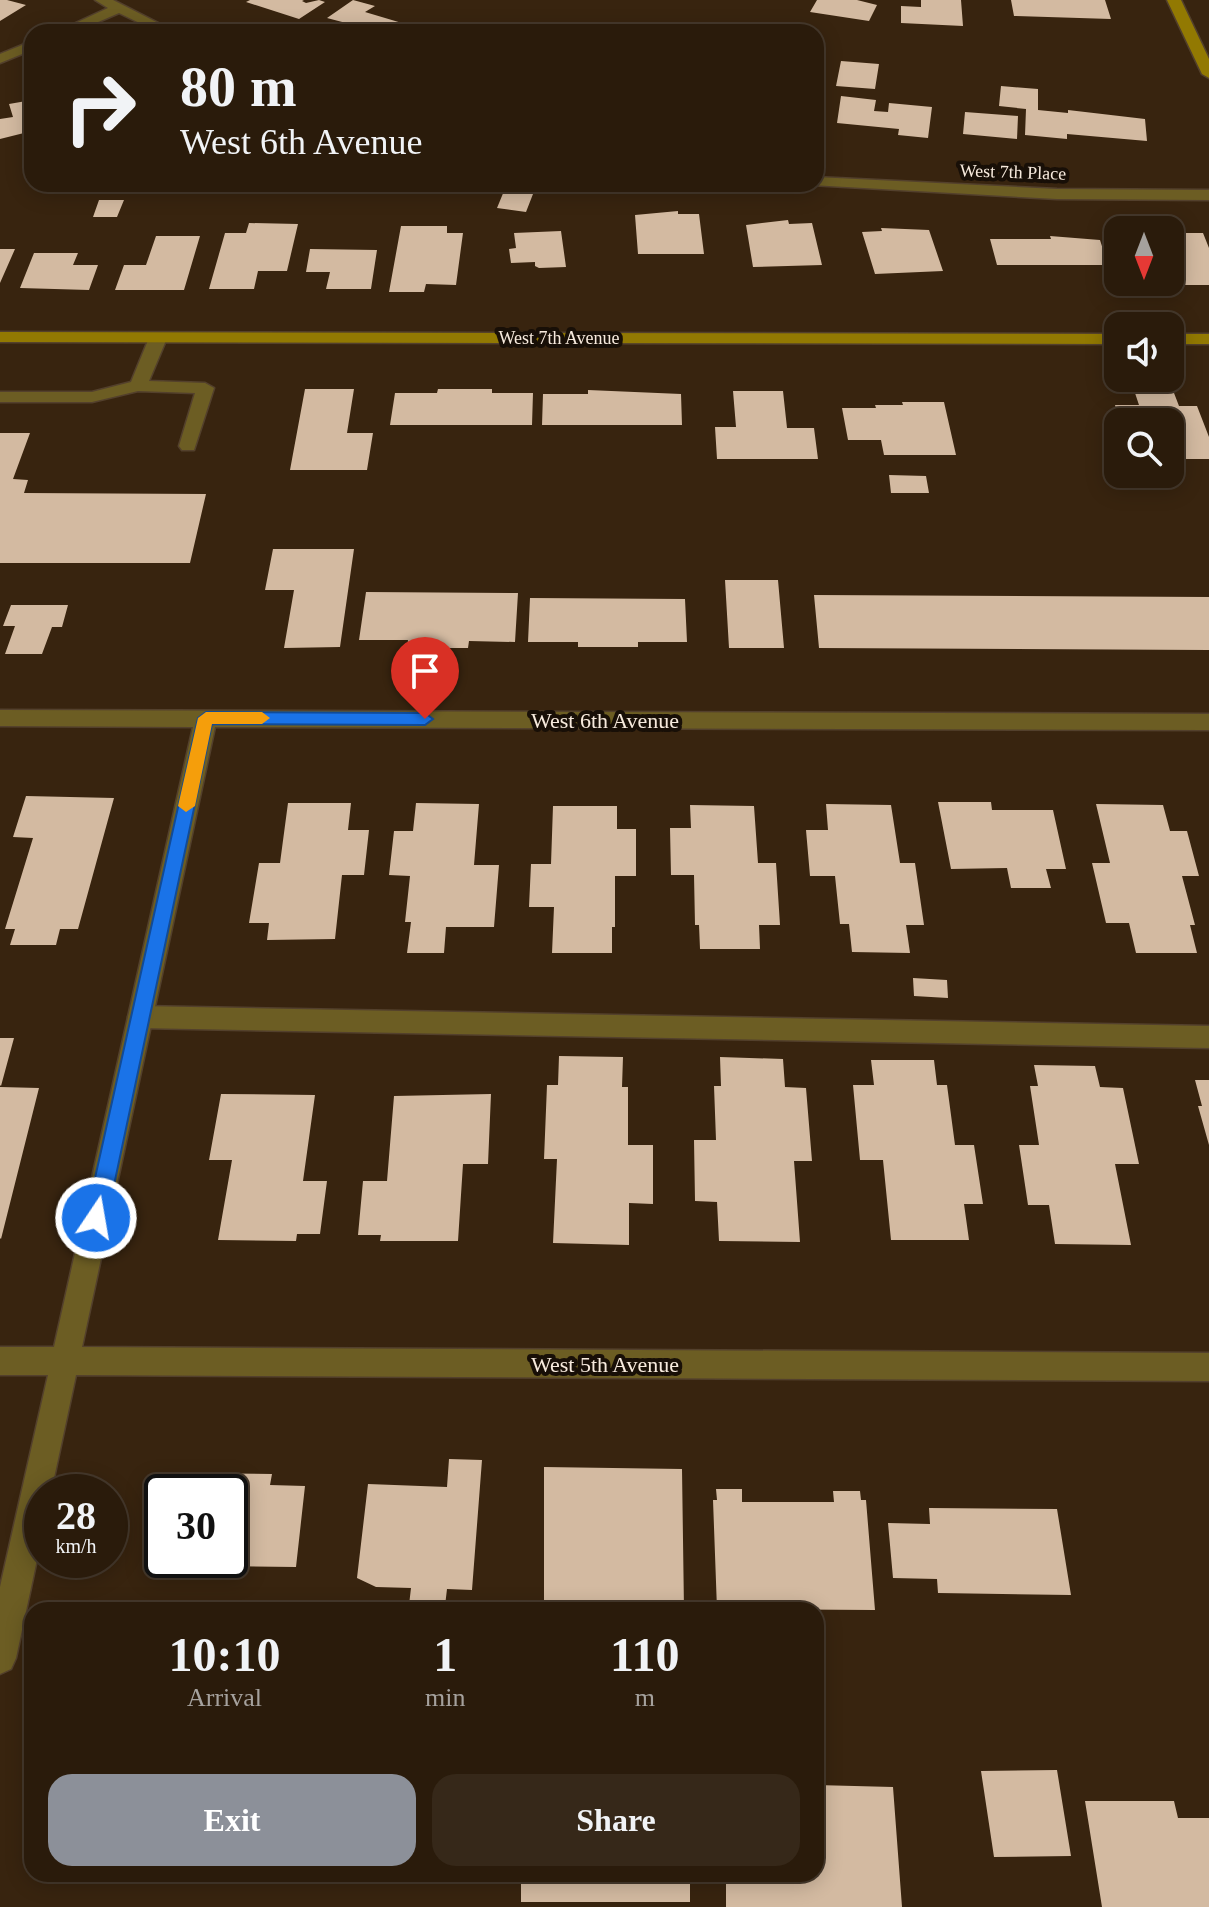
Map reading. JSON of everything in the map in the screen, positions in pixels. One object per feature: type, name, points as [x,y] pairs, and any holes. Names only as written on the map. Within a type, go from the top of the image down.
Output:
[{"type":"street","points":[[102,0],[151,24]]},
{"type":"street","points":[[1174,0],[1209,74]]},
{"type":"street","points":[[82,24],[117,9]]},
{"type":"street","points":[[0,59],[24,48]]},
{"type":"street","name":"West 7th Place","points":[[824,182],[1057,194],[1209,195]]},
{"type":"street","name":"West 7th Avenue","points":[[0,337],[1104,339]]},
{"type":"street","points":[[138,386],[158,338]]},
{"type":"street","points":[[1184,339],[1209,339]]},
{"type":"street","points":[[0,397],[92,397],[138,386],[205,388],[188,446]]},
{"type":"street","name":"West 6th Avenue","points":[[0,718],[1209,722]]},
{"type":"street","points":[[0,1658],[206,718]]},
{"type":"street","points":[[140,1017],[1209,1037]]},
{"type":"street","name":"West 5th Avenue","points":[[0,1361],[1209,1367]]},
{"type":"building","points":[[0,0],[7,0],[26,5],[0,21]]},
{"type":"building","points":[[353,0],[375,6],[365,12],[405,24],[344,24],[327,18]]},
{"type":"building","points":[[817,0],[857,0],[877,5],[869,21],[810,12]]},
{"type":"building","points":[[921,0],[961,0],[963,26],[901,23],[901,6],[921,7]]},
{"type":"building","points":[[1011,0],[1105,0],[1111,19],[1014,16]]},
{"type":"building","points":[[246,2],[325,2],[299,19]]},
{"type":"building","points":[[841,61],[879,64],[875,89],[836,86]]},
{"type":"building","points":[[1001,86],[1038,89],[1038,110],[1068,113],[1068,110],[1145,119],[1147,141],[1067,134],[1067,139],[1025,135],[1026,109],[999,106]]},
{"type":"building","points":[[841,96],[876,100],[874,111],[888,112],[889,103],[932,107],[928,138],[898,135],[899,129],[837,123]]},
{"type":"building","points":[[24,101],[24,133],[0,139],[0,119],[13,117],[9,104]]},
{"type":"building","points":[[965,112],[1018,116],[1017,139],[963,134]]},
{"type":"building","points":[[504,192],[533,194],[526,212],[497,208]]},
{"type":"building","points":[[99,200],[124,200],[117,217],[93,217]]},
{"type":"building","points":[[678,211],[678,214],[699,214],[704,254],[638,254],[635,215]]},
{"type":"building","points":[[788,220],[789,224],[812,223],[822,265],[753,267],[746,225]]},
{"type":"building","points":[[249,223],[298,224],[287,271],[258,271],[254,289],[209,289],[225,233],[246,233]]},
{"type":"building","points":[[401,226],[447,226],[447,233],[463,233],[456,285],[426,284],[424,292],[389,292]]},
{"type":"building","points":[[881,228],[929,230],[943,271],[875,274],[862,232],[882,231]]},
{"type":"building","points":[[561,231],[566,267],[539,268],[535,262],[511,263],[509,249],[516,248],[514,233]]},
{"type":"building","points":[[1184,233],[1203,233],[1209,248],[1209,285],[1184,285]]},
{"type":"building","points":[[156,236],[200,236],[184,290],[115,290],[124,265],[146,265]]},
{"type":"building","points":[[1050,236],[1100,240],[1104,265],[997,265],[990,239],[1051,239]]},
{"type":"building","points":[[0,249],[15,249],[0,283]]},
{"type":"building","points":[[310,249],[377,250],[371,289],[326,289],[330,272],[306,272]]},
{"type":"building","points":[[34,253],[78,253],[73,265],[98,265],[89,290],[20,288]]},
{"type":"building","points":[[305,389],[354,389],[347,433],[373,433],[367,470],[290,470]]},
{"type":"building","points":[[438,389],[533,393],[532,425],[390,425],[395,393],[437,393]]},
{"type":"building","points":[[588,390],[681,394],[682,425],[542,425],[543,394],[588,394]]},
{"type":"building","points":[[733,391],[783,391],[787,428],[814,428],[818,459],[717,459],[715,427],[736,427]]},
{"type":"building","points":[[1135,393],[1174,393],[1179,406],[1197,406],[1209,437],[1209,459],[1184,459],[1184,408],[1116,408],[1115,405],[1139,405]]},
{"type":"building","points":[[902,402],[944,402],[956,455],[884,455],[881,440],[848,440],[842,408],[876,408],[875,405],[903,405]]},
{"type":"building","points":[[0,433],[30,433],[13,479],[28,480],[24,493],[206,494],[190,563],[0,563]]},
{"type":"building","points":[[889,475],[926,476],[929,493],[891,493]]},
{"type":"building","points":[[273,549],[354,549],[340,647],[284,648],[294,590],[265,590]]},
{"type":"building","points":[[725,580],[778,580],[784,648],[729,648]]},
{"type":"building","points":[[366,592],[518,593],[515,642],[469,641],[468,648],[407,648],[408,640],[359,640]]},
{"type":"building","points":[[814,595],[1209,597],[1209,650],[819,648]]},
{"type":"building","points":[[530,598],[685,599],[687,642],[638,642],[638,647],[578,647],[578,642],[528,642]]},
{"type":"building","points":[[11,605],[68,605],[62,627],[52,627],[42,654],[5,654],[15,626],[3,626]]},
{"type":"building","points":[[26,796],[114,798],[78,929],[60,929],[56,945],[10,945],[15,929],[5,929],[33,838],[13,837]]},
{"type":"building","points":[[938,802],[991,802],[992,810],[1053,810],[1066,869],[1046,869],[1051,888],[1011,888],[1007,868],[951,869]]},
{"type":"building","points":[[288,803],[351,803],[348,830],[369,830],[364,875],[342,875],[335,939],[267,940],[269,923],[249,923],[259,863],[280,863]]},
{"type":"building","points":[[416,803],[479,804],[474,865],[499,865],[494,927],[446,927],[444,953],[407,953],[411,922],[405,922],[410,876],[389,875],[394,831],[413,831]]},
{"type":"building","points":[[826,804],[891,805],[900,863],[915,863],[924,925],[906,925],[910,953],[852,952],[849,924],[840,924],[835,876],[810,876],[806,830],[828,830]]},
{"type":"building","points":[[1096,804],[1163,805],[1170,831],[1187,831],[1199,876],[1182,876],[1195,925],[1190,925],[1197,953],[1136,953],[1129,923],[1106,923],[1092,863],[1110,863]]},
{"type":"building","points":[[690,805],[754,806],[758,863],[776,863],[780,925],[759,925],[760,949],[700,949],[699,925],[695,925],[694,875],[671,875],[670,828],[691,828]]},
{"type":"building","points":[[553,806],[617,806],[617,829],[636,829],[636,876],[615,876],[612,953],[552,953],[554,907],[529,907],[531,864],[551,864]]},
{"type":"building","points":[[913,978],[947,980],[948,998],[914,996]]},
{"type":"building","points":[[0,1038],[14,1038],[1,1086],[0,1085]]},
{"type":"building","points":[[559,1056],[623,1057],[622,1087],[628,1087],[628,1145],[653,1145],[653,1204],[629,1203],[629,1245],[553,1243],[557,1159],[544,1159],[547,1085],[558,1085]]},
{"type":"building","points":[[720,1057],[783,1059],[785,1087],[806,1088],[812,1161],[794,1161],[800,1242],[719,1241],[717,1202],[695,1201],[694,1140],[716,1140],[714,1086],[721,1086]]},
{"type":"building","points":[[871,1060],[934,1060],[937,1085],[947,1085],[955,1145],[974,1145],[983,1204],[964,1204],[969,1240],[891,1240],[883,1160],[860,1160],[853,1085],[874,1085]]},
{"type":"building","points":[[1034,1065],[1095,1066],[1100,1087],[1123,1088],[1139,1164],[1115,1164],[1131,1245],[1055,1244],[1049,1205],[1028,1205],[1019,1145],[1039,1145],[1030,1086],[1038,1086]]},
{"type":"building","points":[[1195,1080],[1209,1080],[1209,1145],[1198,1106],[1202,1106]]},
{"type":"building","points":[[0,1087],[39,1088],[1,1239],[0,1238]]},
{"type":"building","points":[[221,1094],[315,1095],[303,1181],[327,1181],[320,1234],[297,1234],[296,1241],[218,1240],[232,1160],[209,1160]]},
{"type":"building","points":[[491,1094],[488,1164],[463,1164],[458,1241],[380,1241],[381,1235],[358,1235],[363,1181],[387,1181],[394,1096]]},
{"type":"building","points":[[449,1459],[482,1460],[472,1590],[447,1589],[445,1602],[409,1602],[411,1588],[376,1587],[357,1578],[368,1484],[447,1487]]},
{"type":"building","points":[[544,1467],[682,1469],[684,1602],[544,1602]]},
{"type":"building","points":[[168,1473],[272,1474],[270,1485],[305,1486],[296,1567],[248,1566],[248,1474]]},
{"type":"building","points":[[716,1489],[742,1489],[742,1502],[834,1502],[833,1491],[860,1491],[861,1500],[866,1500],[875,1610],[824,1610],[824,1602],[717,1602],[713,1500],[717,1500]]},
{"type":"building","points":[[929,1508],[1057,1509],[1071,1595],[938,1593],[937,1579],[893,1578],[888,1523],[930,1524]]},
{"type":"building","points":[[1057,1770],[1071,1856],[994,1857],[981,1771]]},
{"type":"building","points":[[824,1785],[893,1787],[902,1907],[726,1907],[726,1882],[824,1882]]},
{"type":"building","points":[[1085,1801],[1174,1801],[1178,1818],[1209,1818],[1209,1907],[1102,1907]]},
{"type":"building","points":[[521,1882],[690,1882],[690,1902],[521,1902]]},
{"type":"slow traffic","points":[[186,806],[206,718],[262,718]]},
{"type":"route","points":[[96,1218],[206,718],[425,719]]}]
